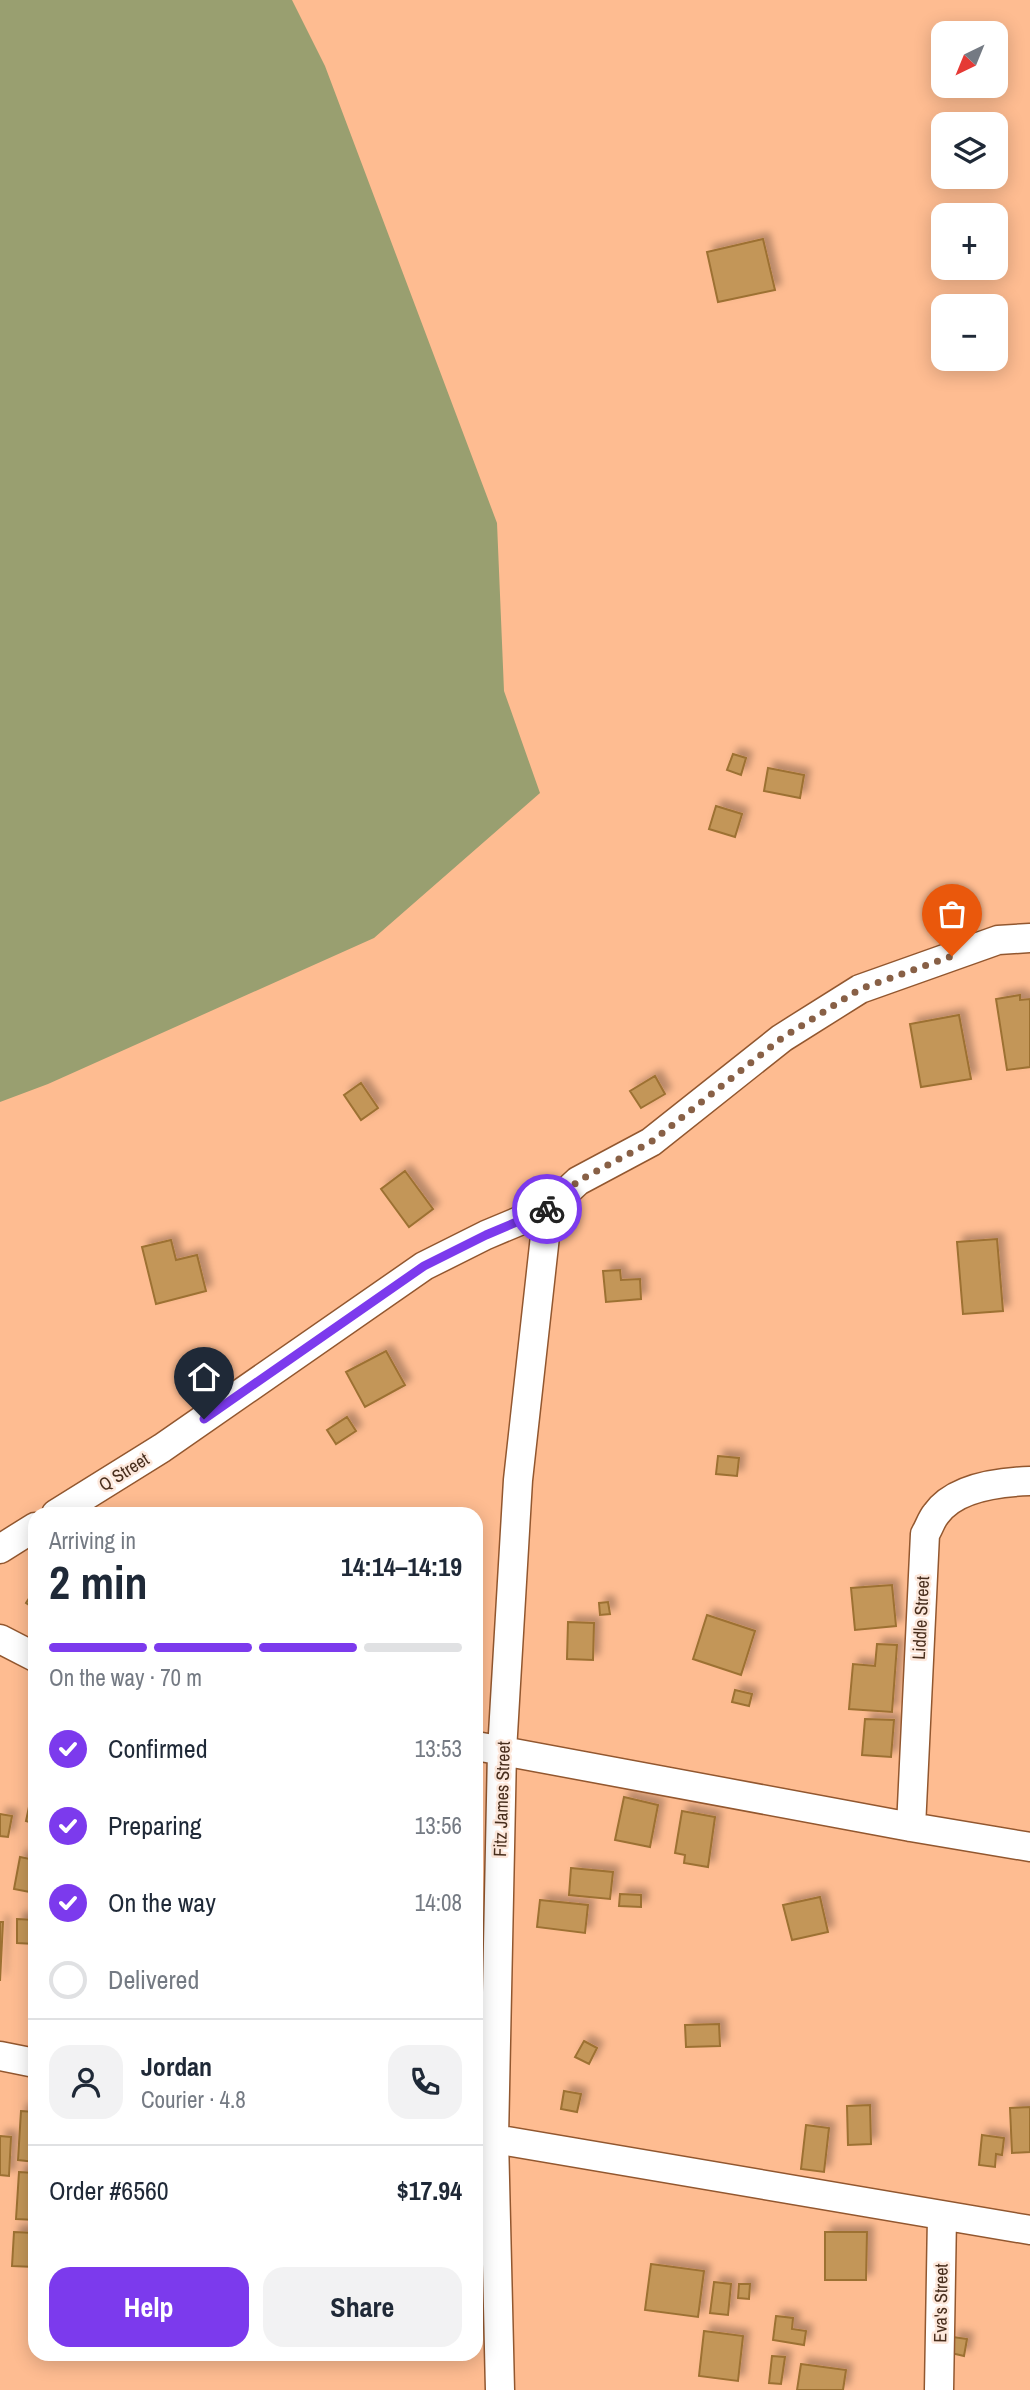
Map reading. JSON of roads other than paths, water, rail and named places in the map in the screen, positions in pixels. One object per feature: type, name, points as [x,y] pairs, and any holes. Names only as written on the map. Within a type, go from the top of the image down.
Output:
[{"type":"street","points":[[548,1209],[578,1181],[651,1142],[782,1038],[860,989],[998,940],[1030,938]]},
{"type":"street","name":"Q Street","points":[[67,1507],[162,1448],[424,1266],[486,1235],[548,1209]]},
{"type":"street","name":"Fitz James Street","points":[[500,2390],[485,2137],[489,1748],[548,1209]]},
{"type":"street","name":"Liddle Street","points":[[911,1827],[925,1534],[936,1513],[958,1495],[1005,1482],[1030,1481]]},
{"type":"street","points":[[0,1549],[28,1531]]},
{"type":"street","points":[[0,1639],[28,1653]]},
{"type":"street","points":[[489,1748],[1030,1847]]},
{"type":"street","points":[[0,2056],[28,2062]]},
{"type":"street","points":[[485,2137],[1030,2230]]},
{"type":"street","name":"Eva's Street","points":[[940,2390],[942,2216]]}]
